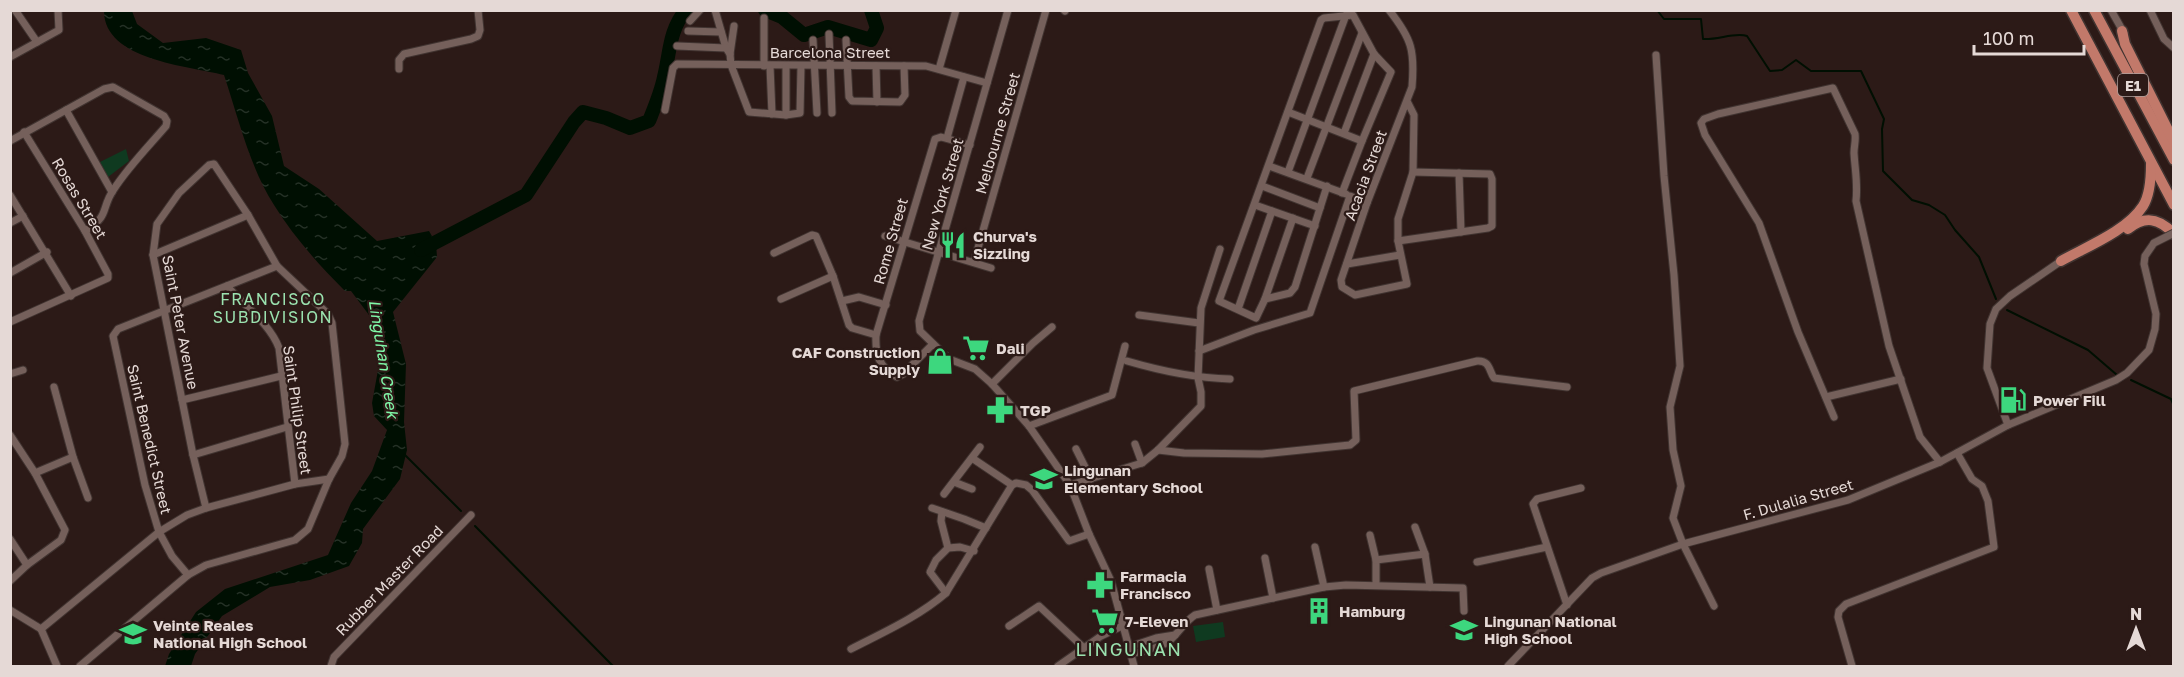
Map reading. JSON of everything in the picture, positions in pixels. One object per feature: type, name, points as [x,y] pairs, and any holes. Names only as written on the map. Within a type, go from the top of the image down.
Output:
[{"type":"highway","name":"E1","points":[[2071,10],[2174,205]]},
{"type":"highway","name":"E1","points":[[2094,10],[2174,160]]},
{"type":"highway","points":[[2122,31],[2125,44],[2174,142]]},
{"type":"highway","points":[[2061,261],[2112,234],[2135,214],[2143,205],[2147,195],[2151,164]]},
{"type":"highway","points":[[2061,261],[2099,248],[2145,219],[2163,223],[2174,234]]},
{"type":"street","points":[[15,10],[37,42]]},
{"type":"street","points":[[10,57],[59,30],[58,10]]},
{"type":"street","points":[[399,69],[399,60],[404,54],[478,36],[480,30],[478,10]]},
{"type":"street","points":[[690,21],[700,10]]},
{"type":"street","points":[[715,10],[731,65],[749,112],[786,115],[801,112],[801,66]]},
{"type":"street","points":[[939,69],[956,10]]},
{"type":"street","name":"New York Street","points":[[1008,10],[919,321],[921,331],[949,359],[975,369],[992,384],[1029,426],[1070,485],[1111,581],[1134,666]]},
{"type":"street","name":"Melbourne Street","points":[[974,262],[1046,10]]},
{"type":"street","name":"Acacia Street","points":[[1389,10],[1408,37],[1412,47],[1414,68],[1412,87],[1367,203],[1341,285],[1355,295],[1407,284],[1400,255]]},
{"type":"street","points":[[2111,10],[2174,132]]},
{"type":"street","points":[[2150,10],[2164,39],[2172,46]]},
{"type":"street","points":[[1288,172],[1346,15]]},
{"type":"street","points":[[1256,318],[1219,301],[1321,20],[1353,15],[1374,54],[1391,73],[1342,193]]},
{"type":"street","points":[[764,18],[772,114]]},
{"type":"street","points":[[728,51],[734,26]]},
{"type":"street","points":[[688,31],[721,32]]},
{"type":"street","points":[[1307,178],[1362,33]]},
{"type":"street","points":[[829,34],[832,113]]},
{"type":"street","points":[[813,40],[817,113]]},
{"type":"street","points":[[846,40],[850,99],[900,102],[905,95],[904,66]]},
{"type":"street","points":[[677,46],[728,51]]},
{"type":"street","points":[[1344,134],[1374,54]]},
{"type":"street","points":[[1656,55],[1680,366],[1670,407],[1673,450],[1681,486],[1673,518],[1683,544],[1714,606]]},
{"type":"street","name":"Barcelona Street","points":[[665,110],[673,69],[677,64],[926,66],[987,83]]},
{"type":"street","points":[[786,66],[786,115]]},
{"type":"street","points":[[876,66],[877,102]]},
{"type":"street","points":[[964,77],[947,138],[970,145]]},
{"type":"street","points":[[10,141],[104,89],[113,87],[164,116],[167,121],[166,126],[131,165],[112,192],[98,223],[85,231]]},
{"type":"street","points":[[1834,417],[1798,332],[1760,223],[1705,135],[1701,123],[1704,119],[1833,88],[1855,134],[1854,150],[1858,184],[1856,201],[1885,330],[1920,437],[1940,462]]},
{"type":"street","points":[[1347,264],[1400,255],[1398,216],[1413,172],[1414,115],[1407,101]]},
{"type":"street","points":[[66,110],[112,192]]},
{"type":"street","points":[[1288,112],[1362,141]]},
{"type":"street","name":"Rosas Street","points":[[24,132],[85,231],[108,274],[108,278],[71,296]]},
{"type":"street","name":"Rome Street","points":[[876,335],[935,139],[947,138]]},
{"type":"street","name":"Saint Peter Avenue","points":[[206,508],[193,455],[153,255],[157,224],[179,193],[209,165],[214,164],[248,214]]},
{"type":"street","points":[[1269,166],[1307,178],[1367,203]]},
{"type":"street","points":[[1398,241],[1488,228],[1492,226],[1494,219],[1490,174],[1413,172]]},
{"type":"street","points":[[1460,173],[1461,232]]},
{"type":"street","points":[[1262,186],[1320,208]]},
{"type":"street","points":[[1265,299],[1290,293],[1295,287],[1327,186]]},
{"type":"street","points":[[10,195],[71,296],[10,322]]},
{"type":"street","points":[[1199,351],[1254,330],[1306,314],[1313,309],[1350,196]]},
{"type":"street","points":[[1255,205],[1315,226]]},
{"type":"street","points":[[1238,309],[1272,211]]},
{"type":"street","points":[[80,666],[188,575],[206,565],[295,540],[302,536],[308,529],[329,479],[342,456],[345,444],[335,334],[328,314],[277,266],[248,214],[153,255]]},
{"type":"street","points":[[10,223],[23,216]]},
{"type":"street","points":[[1254,330],[1256,318],[1265,299],[1293,218]]},
{"type":"street","name":"F. Dulalia Street","points":[[1508,666],[1592,578],[1601,573],[1683,544],[1832,506],[1940,462],[2008,426],[2116,380],[2127,373],[2149,350],[2155,329],[2156,314],[2144,264],[2145,256],[2154,243],[2174,234]]},
{"type":"street","points":[[774,253],[814,235],[833,276],[850,327],[876,335],[877,356],[895,377],[899,376],[933,344]]},
{"type":"street","points":[[885,236],[991,268]]},
{"type":"street","points":[[1070,485],[1142,463],[1201,406],[1198,378],[1199,324],[1203,299],[1220,249]]},
{"type":"street","points":[[10,273],[46,252]]},
{"type":"street","points":[[2008,426],[1987,368],[1990,324],[1996,309],[2010,296],[2061,261]]},
{"type":"street","points":[[164,312],[277,266]]},
{"type":"street","points":[[781,299],[833,276]]},
{"type":"street","name":"Saint Philip Street","points":[[227,286],[276,340],[280,356],[295,484]]},
{"type":"street","points":[[842,301],[859,297],[886,305]]},
{"type":"street","name":"Saint Benedict Street","points":[[164,312],[118,329],[113,336],[145,485],[159,532],[172,556],[188,575]]},
{"type":"street","points":[[1139,315],[1199,324]]},
{"type":"street","points":[[992,384],[1052,327]]},
{"type":"street","points":[[1029,426],[1112,395],[1125,346]]},
{"type":"street","points":[[1127,361],[1198,378],[1230,379]]},
{"type":"street","points":[[1158,450],[1184,453],[1262,454],[1350,445],[1356,440],[1354,391],[1477,361],[1486,363],[1494,378],[1567,387]]},
{"type":"street","points":[[10,374],[22,370]]},
{"type":"street","points":[[182,400],[281,376]]},
{"type":"street","points":[[1827,397],[1901,379]]},
{"type":"street","points":[[54,387],[73,457],[88,498]]},
{"type":"street","points":[[193,455],[287,427]]},
{"type":"street","points":[[10,435],[35,473],[65,530],[61,540],[10,581]]},
{"type":"street","points":[[1136,444],[1142,463]]},
{"type":"street","points":[[944,495],[980,447]]},
{"type":"street","points":[[1076,449],[1091,479]]},
{"type":"street","points":[[1852,666],[1838,617],[1839,610],[1846,604],[1994,547],[1988,501],[1983,486],[1972,479],[1957,453]]},
{"type":"street","points":[[35,473],[73,457]]},
{"type":"street","points":[[972,458],[1012,485]]},
{"type":"street","name":"Saint Philip Street","points":[[41,629],[159,532],[186,515],[295,484],[329,479]]},
{"type":"street","points":[[954,482],[972,489]]},
{"type":"street","points":[[851,649],[914,617],[946,593],[1012,485],[1020,483],[1032,490],[1070,541],[1089,534]]},
{"type":"street","points":[[1567,605],[1534,502],[1537,499],[1581,488]]},
{"type":"street","points":[[932,508],[986,528]]},
{"type":"street","points":[[942,512],[941,521],[948,548]]},
{"type":"street","name":"Rubber Master Road","points":[[332,666],[334,657],[471,515]]},
{"type":"street","points":[[1415,527],[1425,554],[1430,587]]},
{"type":"street","points":[[1370,535],[1376,560],[1376,585]]},
{"type":"street","points":[[10,539],[27,566]]},
{"type":"street","points":[[946,593],[935,580],[930,569],[948,548],[960,547],[974,550]]},
{"type":"street","points":[[1315,547],[1324,588]]},
{"type":"street","points":[[1477,562],[1547,547]]},
{"type":"street","points":[[1376,560],[1425,554]]},
{"type":"street","points":[[1265,558],[1273,598]]},
{"type":"street","points":[[1209,569],[1217,610]]},
{"type":"street","points":[[1130,650],[1146,650],[1164,645],[1188,620],[1196,615],[1346,585],[1463,588],[1464,611]]},
{"type":"street","points":[[1008,626],[1039,606],[1084,648]]},
{"type":"street","points":[[10,610],[41,629],[57,666]]},
{"type":"street","points":[[1058,666],[1101,636],[1122,627]]},
{"type":"street","points":[[1130,650],[1144,642],[1175,635]]},
{"type":"street","points":[[1144,642],[1146,650]]},
{"type":"street","points":[[1069,658],[1070,666]]},
{"type":"green space","points":[[126,149],[129,161],[108,177],[100,162]]},
{"type":"green space","points":[[1223,622],[1225,637],[1196,642],[1193,626]]},
{"type":"water","name":"Linguhan Creek","points":[[104,11],[132,11],[137,24],[163,43],[206,38],[241,50],[248,73],[272,116],[284,166],[319,189],[377,241],[429,231],[436,243],[437,257],[393,312],[406,364],[404,422],[407,450],[400,479],[363,529],[362,543],[349,566],[310,580],[270,587],[222,616],[195,654],[191,666],[165,666],[169,654],[196,612],[225,589],[328,555],[351,503],[372,471],[387,430],[374,416],[372,403],[378,370],[377,342],[369,315],[351,291],[345,291],[307,250],[266,191],[245,142],[224,75],[170,64],[132,50],[118,40],[108,27]]},
{"type":"waterway","points":[[421,250],[526,195],[583,112],[630,128],[649,121],[661,88],[673,34],[686,10]]},
{"type":"waterway","points":[[765,10],[782,17],[804,35],[828,27],[871,40],[877,28],[871,10]]},
{"type":"waterway","points":[[1657,10],[1664,19],[1701,19],[1703,39],[1747,36],[1770,71],[1782,70],[1796,60],[1811,71],[1861,71],[1884,119],[1882,129],[1883,171],[1912,200],[1929,205],[1945,215],[1979,257],[1996,299]]},
{"type":"waterway","points":[[2007,310],[2088,350],[2117,375]]},
{"type":"waterway","points":[[2131,380],[2171,399],[2174,406]]},
{"type":"waterway","points":[[404,454],[461,511]]},
{"type":"waterway","points":[[475,526],[613,666]]},
{"type":"place","name":"Churva's Sizzling","points":[[953,245]]},
{"type":"place","name":"Dali","points":[[976,348]]},
{"type":"place","name":"CAF Construction Supply","points":[[940,361]]},
{"type":"place","name":"Power Fill","points":[[2013,400]]},
{"type":"place","name":"TGP","points":[[1000,410]]},
{"type":"place","name":"Lingunan Elementary School","points":[[1044,479]]},
{"type":"place","name":"Farmacia Francisco","points":[[1100,585]]},
{"type":"place","name":"Hamburg","points":[[1319,611]]},
{"type":"place","name":"7-Eleven","points":[[1105,621]]},
{"type":"place","name":"Lingunan National High School","points":[[1464,630]]},
{"type":"place","name":"Veinte Reales National High School","points":[[133,634]]},
{"type":"district","name":"FRANCISCO SUBDIVISION","points":[[273,308]]},
{"type":"district","name":"LINGUNAN","points":[[1129,649]]}]
